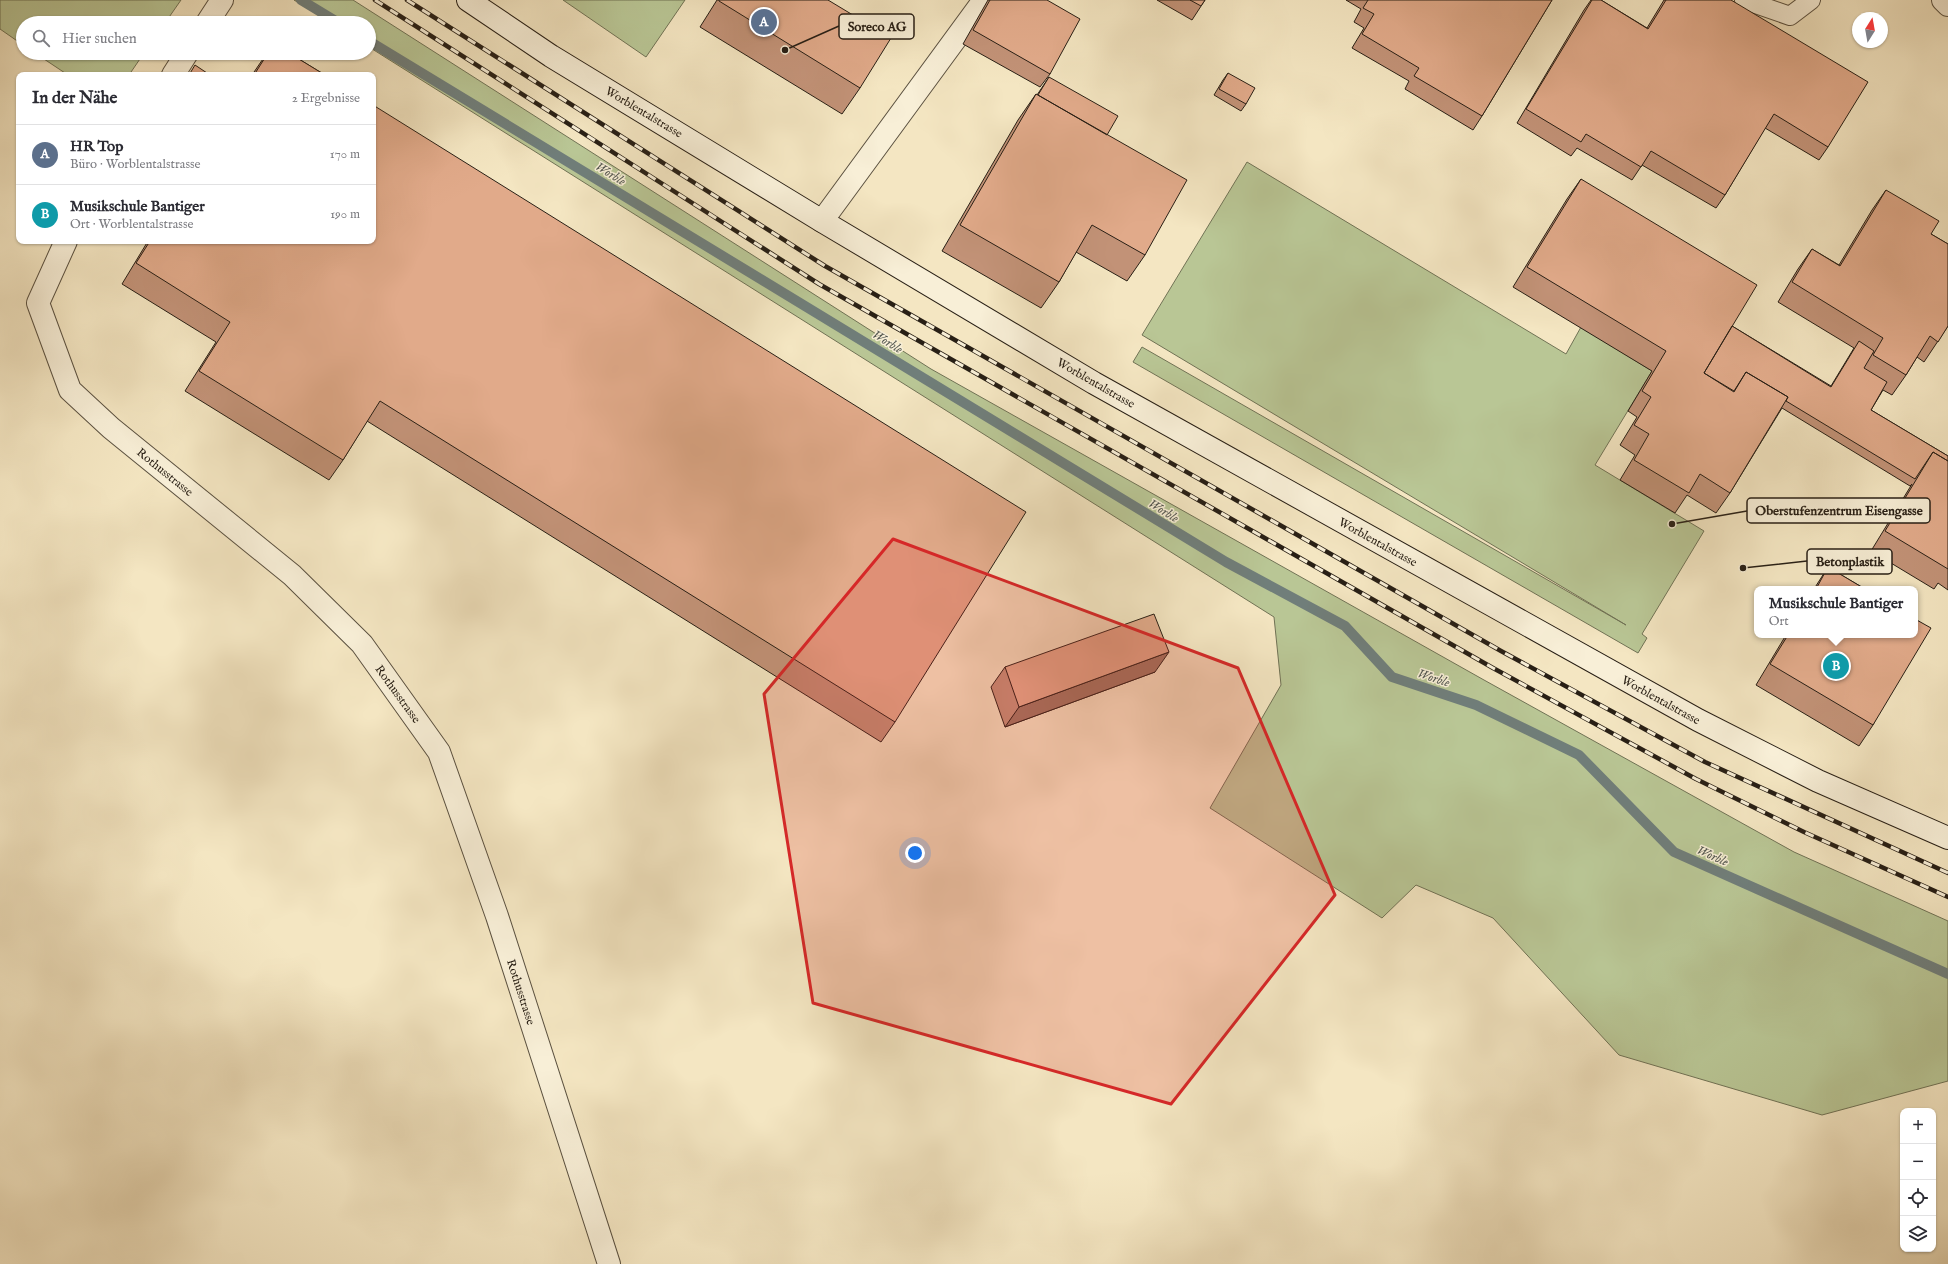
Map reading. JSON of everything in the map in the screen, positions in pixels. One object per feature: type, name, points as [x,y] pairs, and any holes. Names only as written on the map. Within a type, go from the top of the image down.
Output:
[{"type":"main road","points":[[212,16],[222,0]]},
{"type":"main road","name":"Worblentalstrasse","points":[[468,0],[551,56],[822,221],[1094,383],[1698,720],[1818,781],[1948,838]]},
{"type":"main road","points":[[822,221],[984,0]]},
{"type":"main road","points":[[1943,0],[1948,5]]},
{"type":"main road","points":[[175,72],[183,60]]},
{"type":"main road","name":"Rothusstrasse","points":[[65,244],[38,303],[70,390],[110,428],[292,575],[362,644],[439,752],[497,916],[608,1264]]},
{"type":"lane","points":[[1744,0],[1790,16],[1811,0]]},
{"type":"highlighted area","points":[[893,539],[1238,668],[1335,895],[1171,1104],[813,1003],[764,694]]},
{"type":"green space","points":[[0,0],[181,0],[170,16],[16,16],[16,40],[0,29]]},
{"type":"green space","points":[[294,0],[353,0],[931,369],[1484,680],[1794,852],[1948,921],[1948,1081],[1822,1115],[1619,1055],[1493,918],[1416,885],[1382,918],[1210,808],[1281,685],[1274,617],[376,51],[376,16],[320,16]]},
{"type":"green space","points":[[563,0],[685,0],[646,57]]},
{"type":"green space","points":[[46,60],[139,60],[131,72],[64,72]]},
{"type":"green space","points":[[1247,162],[1566,354],[1581,327],[1652,371],[1595,465],[1704,531],[1642,634],[1647,638],[1638,653],[1133,362],[1142,347],[1626,625],[1142,335]]},
{"type":"building","points":[[719,0],[828,0],[891,38],[860,88]]},
{"type":"building","points":[[990,0],[1047,0],[1080,19],[1050,74],[973,30]]},
{"type":"building","points":[[1190,0],[1205,0],[1201,6]]},
{"type":"building","points":[[1368,0],[1552,0],[1482,116],[1414,76],[1419,68],[1362,34],[1374,14],[1363,8]]},
{"type":"building","points":[[1592,0],[1601,0],[1648,29],[1666,0],[1731,0],[1868,82],[1828,147],[1774,114],[1725,195],[1651,151],[1641,167],[1586,134],[1581,142],[1526,109]]},
{"type":"building","points":[[264,60],[300,60],[320,72],[256,72]]},
{"type":"building","points":[[195,65],[206,72],[191,72]]},
{"type":"building","points":[[1228,73],[1255,88],[1246,104],[1219,89]]},
{"type":"building","points":[[1049,77],[1118,116],[1107,135],[1038,95]]},
{"type":"building","points":[[1036,94],[1187,180],[1145,255],[1092,225],[1059,282],[960,225]]},
{"type":"building","points":[[376,107],[1026,512],[895,722],[380,401],[343,460],[199,371],[230,322],[136,263],[148,244],[376,244]]},
{"type":"building","points":[[1581,179],[1757,285],[1704,373],[1734,392],[1746,372],[1788,397],[1730,493],[1700,474],[1689,493],[1634,460],[1649,434],[1634,425],[1651,397],[1642,391],[1666,351],[1527,267]]},
{"type":"building","points":[[1886,190],[1939,221],[1931,234],[1948,244],[1948,326],[1938,342],[1930,336],[1906,375],[1873,355],[1883,338],[1792,282],[1812,249],[1840,266]]},
{"type":"building","points":[[1732,326],[1831,387],[1859,341],[1874,351],[1864,368],[1887,382],[1871,410],[1948,456],[1948,461],[1933,452],[1915,479],[1786,401],[1788,397],[1746,372],[1734,391],[1704,373]]},
{"type":"building","points":[[1933,452],[1948,461],[1948,569],[1885,531]]},
{"type":"building","points":[[1828,567],[1860,586],[1818,586]]},
{"type":"building","points":[[1154,614],[1169,652],[1019,707],[1005,667]]},
{"type":"building","points":[[1918,621],[1931,628],[1873,725],[1770,664],[1786,638],[1918,638]]},
{"type":"waterway","name":"Worble","points":[[301,0],[327,16]]},
{"type":"waterway","name":"Worble","points":[[376,45],[1226,562],[1345,626],[1392,677],[1476,705],[1579,755],[1674,852],[1948,974]]},
{"type":"railway","points":[[375,0],[819,284],[1493,668],[1696,779],[1804,832],[1948,897]]},
{"type":"railway","points":[[407,0],[825,266],[1501,651],[1705,762],[1948,873]]},
{"type":"place","name":"HR Top","points":[[764,22]]},
{"type":"place","name":"Soreco AG","points":[[785,50]]},
{"type":"place","name":"Oberstufenzentrum Eisengasse","points":[[1672,524]]},
{"type":"place","name":"Betonplastik","points":[[1743,568]]},
{"type":"place","name":"Musikschule Bantiger","points":[[1836,666]]}]
